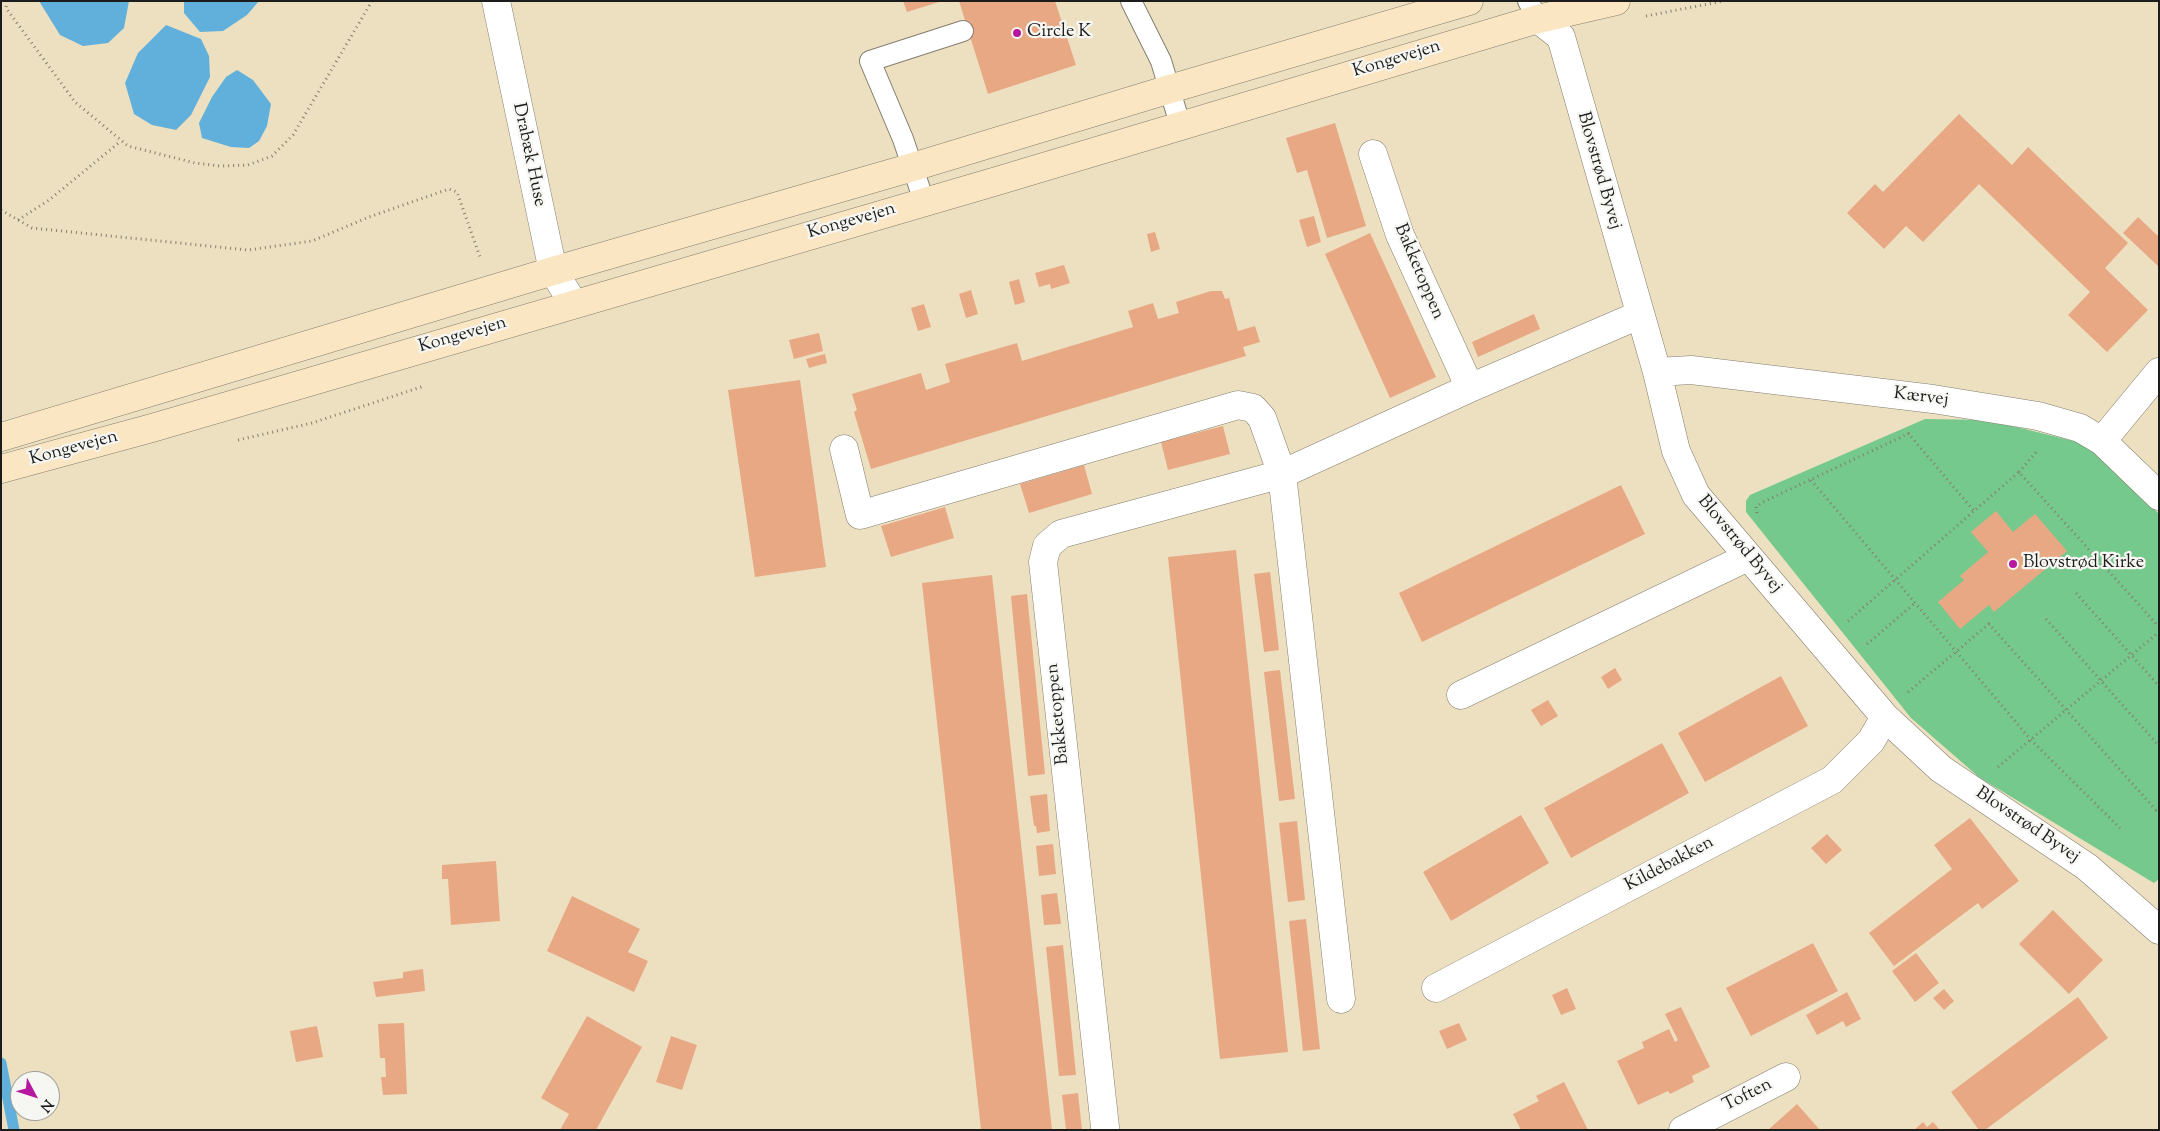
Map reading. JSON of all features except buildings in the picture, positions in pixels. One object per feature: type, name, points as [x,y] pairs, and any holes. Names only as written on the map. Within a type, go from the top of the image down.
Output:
[{"type":"main road","name":"Kongevejen","points":[[1,438],[484,292],[913,167],[1468,1]]},
{"type":"main road","name":"Kongevejen","points":[[1,469],[152,428],[924,201],[1180,124],[1533,10],[1616,1]]},
{"type":"street","name":"Drabæk Huse","points":[[496,1],[552,272],[574,304]]},
{"type":"street","name":"Blovstrød Byvej","points":[[1533,10],[1561,37],[1639,315],[1657,372],[1676,451],[1696,495],[1885,717],[1941,769],[2087,866],[2159,930]]},
{"type":"street","name":"Bakketoppen","points":[[1373,154],[1400,235],[1470,388]]},
{"type":"street","name":"Bakketoppen","points":[[1105,1127],[1043,562],[1047,546],[1061,534],[1282,474],[1470,388],[1639,315]]},
{"type":"street","name":"Kærvej","points":[[1657,372],[1691,370],[1933,399],[2038,416],[2080,428],[2102,441],[2159,496]]},
{"type":"street","points":[[2102,441],[2159,372]]},
{"type":"street","points":[[844,449],[860,515],[1238,405],[1253,408],[1262,418],[1282,474],[1341,1000]]},
{"type":"street","points":[[1461,695],[1748,557]]},
{"type":"street","name":"Kildebakken","points":[[1436,988],[1832,780],[1871,740],[1885,717]]},
{"type":"street","name":"Toften","points":[[1683,1130],[1786,1077]]},
{"type":"lane","points":[[1131,1],[1161,61],[1180,124]]},
{"type":"lane","points":[[924,201],[913,167],[870,61],[963,31]]},
{"type":"path","points":[[6,1],[6,8],[75,102],[128,146],[195,164],[220,166],[248,165],[272,156],[293,135],[372,1]]},
{"type":"path","points":[[18,220],[49,200],[121,140]]},
{"type":"path","points":[[1,210],[32,228],[248,250],[312,241],[369,216],[449,189],[457,192],[482,264],[484,292]]},
{"type":"path","points":[[1900,396],[1908,434],[1974,511]]},
{"type":"path","points":[[1757,518],[1756,507],[1763,502],[1915,431]]},
{"type":"path","points":[[1843,625],[2019,472],[2159,627]]},
{"type":"path","points":[[1811,480],[2031,740],[2120,828]]},
{"type":"path","points":[[2076,592],[2159,686]]},
{"type":"path","points":[[1863,648],[1915,603]]},
{"type":"path","points":[[2046,618],[2159,746]]},
{"type":"path","points":[[1904,695],[1989,624],[2068,709],[2156,810],[2159,808]]},
{"type":"path","points":[[1997,768],[2159,632]]},
{"type":"green space","points":[[1925,419],[1988,420],[2094,446],[2159,514],[2159,879],[2154,883],[1980,778],[1911,718],[1746,512],[1746,501],[1750,495]]},
{"type":"water","points":[[39,1],[129,1],[124,28],[108,43],[83,46],[60,35]]},
{"type":"water","points":[[184,1],[259,1],[247,15],[223,31],[200,32],[184,13]]},
{"type":"water","points":[[166,25],[201,39],[209,56],[210,77],[191,115],[176,130],[152,125],[134,114],[125,83],[138,53]]},
{"type":"water","points":[[237,70],[253,80],[271,104],[267,126],[259,141],[249,148],[231,147],[202,138],[199,123],[212,97],[226,77]]},
{"type":"waterway","points":[[1,1063],[14,1130]]},
{"type":"place","name":"Circle K","points":[[1017,33]]},
{"type":"place","name":"Blovstrød Kirke","points":[[2013,564]]}]
